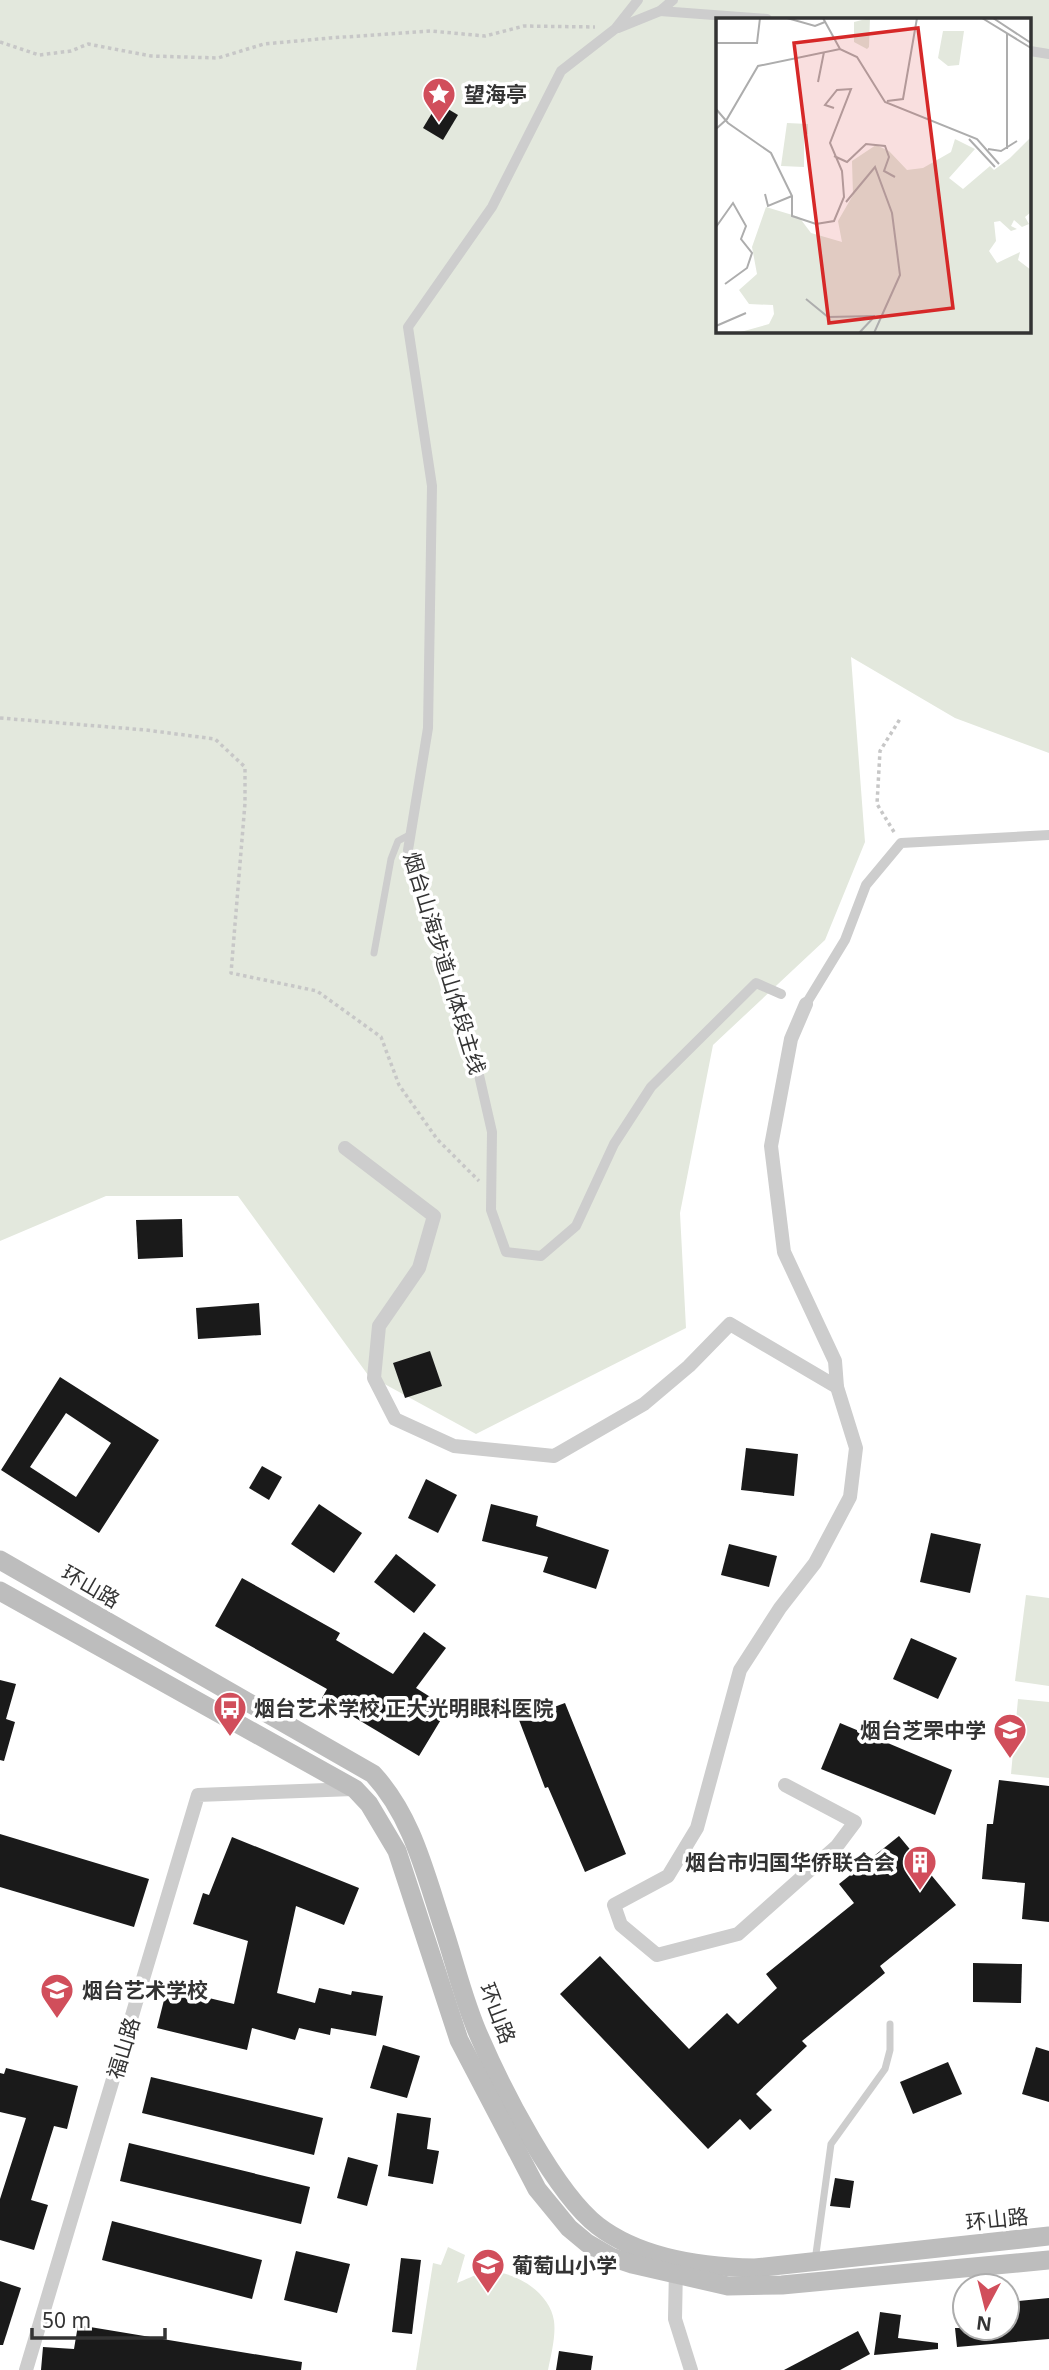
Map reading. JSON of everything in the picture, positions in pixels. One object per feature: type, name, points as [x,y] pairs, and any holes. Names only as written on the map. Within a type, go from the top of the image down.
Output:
[{"type":"main road","name":"环山路","points":[[0,1560],[373,1774],[401,1811],[417,1847],[479,2037],[541,2155],[575,2202],[598,2226],[676,2267],[728,2286],[756,2287],[1049,2260]]},
{"type":"main road","name":"环山路","points":[[0,1591],[355,1789],[369,1804],[397,1852],[459,2040],[537,2189],[569,2228],[587,2243],[611,2257],[676,2267],[730,2268],[815,2262],[1049,2236]]},
{"type":"street","name":"烟台山海步道山体段主线","points":[[639,0],[615,29],[562,71],[492,207],[408,327],[432,486],[429,728],[408,850],[471,1040],[492,1132],[491,1210],[506,1252],[541,1256],[576,1226],[614,1144],[651,1087],[756,983],[781,994]]},
{"type":"street","points":[[615,29],[660,11],[673,0]]},
{"type":"street","points":[[660,11],[754,18]]},
{"type":"street","points":[[785,1785],[855,1822],[837,1846],[738,1934],[657,1955],[621,1924],[614,1905],[668,1876],[697,1828],[740,1670],[779,1608],[815,1563],[850,1497],[856,1448],[838,1387],[835,1361],[784,1252],[771,1146],[791,1039],[806,1004],[845,940],[866,885],[901,843],[1049,835]]},
{"type":"street","points":[[345,1148],[434,1216],[419,1268],[379,1326],[374,1378],[395,1419],[454,1446],[554,1457],[644,1404],[689,1366],[730,1324],[838,1387]]},
{"type":"street","name":"福山路","points":[[26,2370],[198,1796],[355,1789]]},
{"type":"street","points":[[676,2267],[675,2319],[691,2370]]},
{"type":"lane","points":[[374,953],[391,859],[398,841],[411,834]]},
{"type":"lane","points":[[815,2262],[831,2144],[885,2069],[890,2050],[890,2024]]},
{"type":"path","points":[[0,42],[39,55],[71,51],[88,44],[151,56],[218,58],[264,44],[330,37],[430,31],[485,36],[523,26],[615,29]]},
{"type":"path","points":[[0,718],[146,730],[215,739],[245,767],[246,803],[231,973],[317,991],[381,1037],[399,1085],[429,1128],[492,1193]]},
{"type":"path","points":[[900,719],[880,751],[877,804],[901,843]]},
{"type":"shaded area","points":[[0,0],[1049,0],[1049,753],[955,718],[851,657],[865,842],[825,940],[713,1045],[680,1213],[686,1328],[476,1434],[368,1375],[238,1196],[106,1196],[0,1241]]},
{"type":"shaded area","points":[[1026,1595],[1049,1598],[1049,1686],[1015,1681]]},
{"type":"shaded area","points":[[1018,1699],[1049,1702],[1049,1778],[1011,1774]]},
{"type":"shaded area","name":"葡萄山小学","points":[[448,2247],[465,2255],[457,2283],[482,2273],[504,2274],[527,2283],[545,2300],[554,2321],[548,2370],[416,2370],[433,2263],[441,2265]]},
{"type":"building","points":[[438,103],[458,115],[443,140],[423,128]]},
{"type":"building","points":[[182,1219],[183,1257],[138,1259],[136,1220]]},
{"type":"building","points":[[259,1303],[261,1335],[198,1339],[196,1308]]},
{"type":"building","points":[[430,1351],[442,1386],[405,1398],[393,1363]]},
{"type":"building","points":[[60,1377],[159,1440],[99,1533],[1,1470]],"holes":[[[66,1413],[111,1443],[76,1497],[30,1467]]]},
{"type":"building","points":[[746,1448],[798,1454],[794,1496],[741,1490]]},
{"type":"building","points":[[262,1466],[282,1477],[269,1500],[249,1488]]},
{"type":"building","points":[[426,1479],[457,1495],[438,1533],[408,1518]]},
{"type":"building","points":[[319,1504],[362,1533],[334,1573],[291,1544]]},
{"type":"building","points":[[491,1504],[538,1516],[536,1526],[609,1550],[596,1589],[543,1572],[548,1557],[482,1541]]},
{"type":"building","points":[[931,1533],[981,1544],[970,1593],[920,1582]]},
{"type":"building","points":[[729,1544],[777,1556],[769,1587],[721,1575]]},
{"type":"building","points":[[396,1554],[436,1585],[414,1613],[374,1582]]},
{"type":"building","points":[[242,1578],[340,1633],[336,1640],[393,1674],[424,1632],[446,1648],[416,1688],[448,1708],[419,1756],[322,1698],[327,1689],[215,1626]]},
{"type":"building","points":[[911,1638],[957,1658],[938,1699],[893,1679]]},
{"type":"building","points":[[0,1680],[16,1684],[6,1719],[15,1722],[4,1761],[0,1760]]},
{"type":"building","points":[[565,1703],[626,1854],[585,1872],[548,1787],[545,1788],[519,1720]]},
{"type":"building","points":[[840,1723],[952,1770],[935,1815],[821,1769]]},
{"type":"building","points":[[999,1780],[1049,1786],[1049,1922],[1022,1919],[1025,1883],[982,1879],[987,1824],[993,1824]]},
{"type":"building","points":[[0,1834],[149,1879],[134,1927],[0,1887]]},
{"type":"building","points":[[899,1836],[956,1905],[880,1966],[885,1973],[802,2041],[807,2046],[756,2094],[772,2110],[750,2130],[740,2119],[708,2149],[560,1994],[600,1956],[689,2049],[727,2013],[738,2024],[777,1988],[766,1974],[854,1903],[839,1884]]},
{"type":"building","points":[[232,1837],[359,1888],[344,1925],[296,1906],[277,1993],[315,2003],[319,1988],[351,1995],[352,1991],[383,1996],[376,2036],[331,2028],[330,2035],[299,2028],[295,2040],[252,2028],[247,2050],[157,2028],[167,1988],[234,2004],[248,1941],[193,1924],[203,1893],[209,1895]]},
{"type":"building","points":[[973,1963],[1022,1964],[1021,2003],[973,2002]]},
{"type":"building","points":[[383,2045],[420,2056],[407,2098],[370,2088]]},
{"type":"building","points":[[1036,2047],[1049,2051],[1049,2102],[1022,2094]]},
{"type":"building","points":[[948,2062],[962,2094],[913,2114],[900,2082]]},
{"type":"building","points":[[6,2068],[78,2086],[67,2129],[54,2126],[31,2200],[48,2205],[34,2250],[0,2240],[0,2199],[26,2118],[0,2112],[0,2073],[4,2074]]},
{"type":"building","points":[[151,2077],[323,2118],[314,2155],[142,2113]]},
{"type":"building","points":[[397,2113],[431,2118],[427,2149],[439,2151],[433,2184],[388,2176]]},
{"type":"building","points":[[129,2143],[310,2187],[301,2224],[120,2181]]},
{"type":"building","points":[[348,2157],[378,2165],[367,2206],[337,2198]]},
{"type":"building","points":[[835,2178],[854,2181],[850,2208],[830,2206]]},
{"type":"building","points":[[112,2221],[262,2260],[252,2299],[102,2260]]},
{"type":"building","points":[[296,2251],[350,2264],[337,2313],[284,2300]]},
{"type":"building","points":[[401,2258],[421,2260],[412,2334],[392,2332]]},
{"type":"building","points":[[0,2281],[21,2288],[3,2345],[0,2345]]},
{"type":"building","points":[[1049,2298],[1049,2339],[1021,2341],[1021,2301]]},
{"type":"building","points":[[880,2312],[901,2315],[898,2338],[938,2343],[938,2349],[874,2355]]},
{"type":"building","points":[[78,2325],[302,2362],[301,2370],[41,2370],[43,2347],[74,2349]]},
{"type":"building","points":[[858,2331],[870,2354],[840,2370],[784,2370]]},
{"type":"building","points":[[956,2342],[1014,2342],[957,2347]]},
{"type":"building","points":[[559,2351],[593,2356],[591,2370],[556,2370]]},
{"type":"place","name":"望海亭","points":[[439,124]]},
{"type":"place","name":"烟台艺术学校 正大光明眼科医院","points":[[230,1738]]},
{"type":"place","name":"烟台芝罘中学","points":[[1010,1760]]},
{"type":"place","name":"烟台市归国华侨联合会","points":[[920,1892]]},
{"type":"place","name":"烟台艺术学校","points":[[57,2020]]},
{"type":"place","name":"葡萄山小学","points":[[488,2295]]}]
